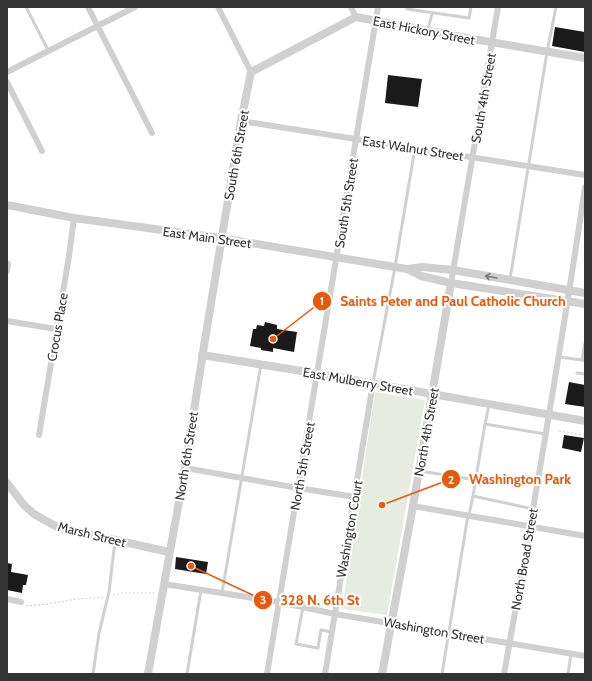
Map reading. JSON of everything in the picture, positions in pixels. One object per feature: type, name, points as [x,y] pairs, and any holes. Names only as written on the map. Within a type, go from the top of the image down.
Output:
[{"type":"street","points":[[88,7],[152,133]]},
{"type":"street","points":[[7,72],[135,7]]},
{"type":"street","points":[[218,7],[251,72]]},
{"type":"street","points":[[351,7],[356,17]]},
{"type":"street","name":"South 5th Street","points":[[337,258],[378,7]]},
{"type":"street","name":"South 4th Street","points":[[452,283],[498,7]]},
{"type":"street","name":"East Hickory Street","points":[[251,72],[356,17],[492,43],[585,58]]},
{"type":"street","name":"South 6th Street","points":[[221,238],[251,72]]},
{"type":"street","points":[[7,82],[42,152]]},
{"type":"street","name":"East Walnut Street","points":[[241,121],[585,175]]},
{"type":"street","name":"North Broad Street","points":[[504,674],[570,291],[585,187]]},
{"type":"street","name":"East Main Street","points":[[7,205],[74,218],[221,238],[407,269],[422,267],[454,270],[585,293]]},
{"type":"street","name":"Crocus Place","points":[[39,435],[74,218]]},
{"type":"street","name":"North 6th Street","points":[[148,674],[185,468],[221,238]]},
{"type":"street","name":"North 5th Street","points":[[267,674],[337,258]]},
{"type":"street","points":[[7,270],[8,264]]},
{"type":"street","name":"East Main Street","points":[[407,269],[421,276],[452,283],[585,304]]},
{"type":"street","name":"North 4th Street","points":[[382,674],[452,283]]},
{"type":"street","points":[[7,321],[56,329]]},
{"type":"street","name":"East Mulberry Street","points":[[202,355],[317,373],[585,422]]},
{"type":"street","name":"Washington Court","points":[[325,674],[373,384]]},
{"type":"street","points":[[185,468],[355,497]]},
{"type":"street","name":"Marsh Street","points":[[7,483],[24,506],[45,521],[57,527],[169,552]]},
{"type":"street","points":[[413,506],[585,536]]},
{"type":"street","name":"Washington Street","points":[[164,584],[279,602],[335,614],[391,622],[509,644],[585,656]]},
{"type":"street","points":[[7,600],[23,604]]},
{"type":"lane","points":[[26,7],[49,52]]},
{"type":"lane","points":[[407,7],[407,9],[469,18],[471,7]]},
{"type":"lane","points":[[510,280],[547,52],[556,7]]},
{"type":"lane","points":[[428,31],[432,13]]},
{"type":"lane","points":[[373,384],[415,148]]},
{"type":"lane","points":[[559,357],[584,360],[585,343]]},
{"type":"lane","points":[[222,593],[261,364]]},
{"type":"lane","points":[[577,373],[585,374]]},
{"type":"lane","points":[[442,674],[489,405]]},
{"type":"lane","points":[[485,424],[546,434]]},
{"type":"lane","points":[[419,471],[476,480]]},
{"type":"lane","points":[[473,496],[533,509]]},
{"type":"lane","points":[[93,674],[99,633],[108,596],[115,541]]},
{"type":"lane","points":[[187,674],[201,590]]},
{"type":"lane","points":[[303,607],[296,644],[318,648],[321,630],[332,632]]},
{"type":"lane","points":[[568,674],[571,654]]},
{"type":"path","points":[[559,431],[585,435]]},
{"type":"path","points":[[23,604],[48,604],[123,593],[154,593]]},
{"type":"shaded area","points":[[375,392],[425,400],[387,615],[342,609]]},
{"type":"building","points":[[555,27],[585,32],[585,52],[552,46]]},
{"type":"building","points":[[388,75],[422,79],[418,107],[385,103]]},
{"type":"building","points":[[265,322],[277,325],[277,329],[297,332],[294,352],[273,348],[273,352],[250,346],[253,329],[256,329],[257,325],[264,326]]},
{"type":"building","points":[[569,382],[585,385],[585,407],[565,404]]},
{"type":"building","points":[[564,435],[584,438],[581,452],[562,448]]},
{"type":"building","points":[[176,557],[208,562],[206,574],[175,569]]},
{"type":"building","points":[[7,563],[12,564],[11,572],[28,575],[26,585],[23,585],[22,593],[7,590]]},
{"type":"place","name":"Saints Peter and Paul Catholic Church","points":[[273,339]]},
{"type":"place","name":"Washington Park","points":[[382,505]]},
{"type":"place","name":"328 N. 6th St","points":[[191,566]]}]
